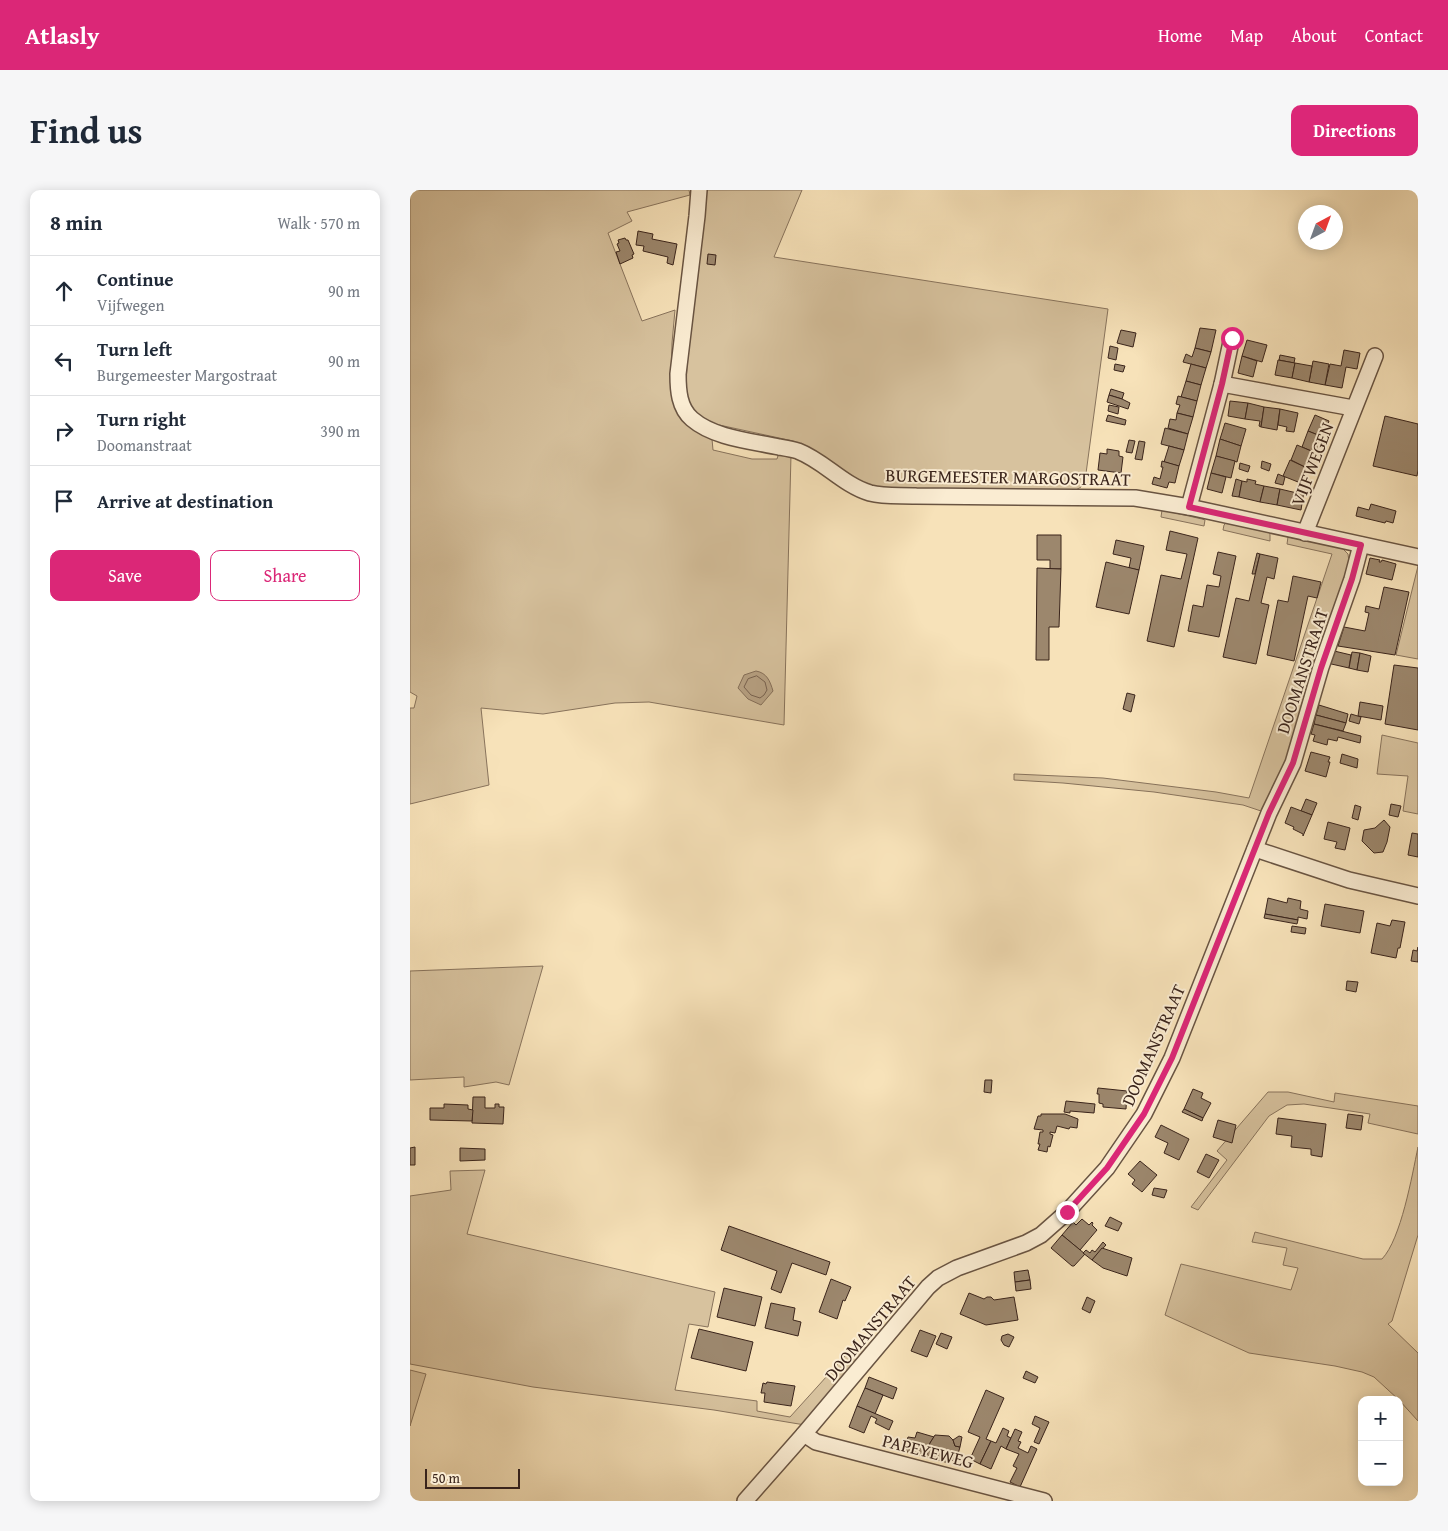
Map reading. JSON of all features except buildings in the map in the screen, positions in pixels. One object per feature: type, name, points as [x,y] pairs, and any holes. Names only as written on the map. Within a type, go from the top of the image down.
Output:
[{"type":"street","name":"BURGEMEESTER MARGOSTRAAT","points":[[699,190],[678,374],[678,390],[683,407],[691,418],[706,429],[720,434],[797,451],[870,493],[916,496],[1135,498],[1189,507],[1418,556]]},
{"type":"street","points":[[1189,507],[1222,384],[1232,338]]},
{"type":"street","name":"VIJFWEGEN","points":[[1305,533],[1375,356]]},
{"type":"street","name":"VIJFWEGEN","points":[[1222,384],[1353,408]]},
{"type":"street","name":"DOOMANSTRAAT","points":[[745,1501],[928,1287],[938,1278],[957,1268],[1026,1243],[1041,1235],[1067,1212],[1107,1168],[1144,1114],[1172,1058],[1269,813],[1293,763],[1321,668],[1352,579],[1361,545]]},
{"type":"street","points":[[1255,849],[1349,880],[1418,896]]},
{"type":"street","name":"PAPEYEWEG","points":[[804,1434],[816,1442],[1044,1501]]},
{"type":"shaded area","points":[[410,190],[689,190],[690,195],[627,212],[632,221],[608,233],[642,321],[675,310],[671,385],[712,439],[713,450],[752,459],[777,459],[779,452],[791,455],[784,725],[649,702],[615,703],[543,714],[481,708],[489,785],[410,804],[410,708],[414,708],[417,696],[410,692]]},
{"type":"shaded area","points":[[707,190],[802,190],[774,257],[1108,309],[1085,481],[1081,487],[1074,491],[892,492],[857,481],[819,455],[793,441],[710,423],[699,416],[690,408],[686,391],[687,364]]},
{"type":"shaded area","points":[[1162,510],[1205,520],[1204,526],[1161,517]]},
{"type":"shaded area","points":[[1226,523],[1270,533],[1270,541],[1223,530]]},
{"type":"shaded area","points":[[1288,537],[1341,547],[1348,554],[1349,562],[1288,755],[1264,812],[1243,805],[1154,792],[1014,780],[1014,774],[1103,778],[1249,798],[1332,554],[1287,544]]},
{"type":"shaded area","points":[[1418,566],[1418,659],[1396,655]]},
{"type":"shaded area","points":[[1382,735],[1418,743],[1418,814],[1403,811],[1408,776],[1377,774]]},
{"type":"shaded area","points":[[543,966],[509,1085],[496,1082],[464,1087],[464,1077],[410,1080],[410,971]]},
{"type":"shaded area","points":[[1268,1092],[1288,1092],[1334,1102],[1335,1093],[1418,1106],[1418,1134],[1368,1123],[1370,1114],[1304,1104],[1287,1105],[1269,1116],[1198,1210],[1191,1207],[1227,1160],[1217,1151]]},
{"type":"shaded area","points":[[1418,1147],[1418,1235],[1392,1321],[1388,1324],[1418,1353],[1418,1421],[1403,1404],[1403,1396],[1395,1396],[1374,1377],[1362,1372],[1335,1366],[1249,1353],[1165,1315],[1181,1264],[1291,1290],[1298,1268],[1283,1265],[1287,1248],[1252,1242],[1255,1232],[1363,1259],[1382,1259],[1395,1237],[1409,1190]]},
{"type":"shaded area","points":[[485,1170],[467,1234],[715,1292],[708,1327],[689,1324],[675,1390],[757,1401],[757,1411],[790,1417],[855,1345],[869,1350],[805,1425],[714,1410],[533,1387],[410,1364],[410,1196],[451,1190],[450,1171]]},
{"type":"shaded area","points":[[410,1370],[426,1374],[410,1426]]},
{"type":"water","points":[[756,671],[768,678],[773,691],[761,705],[748,699],[738,688],[744,675]]},
{"type":"route","points":[[1067,1212],[1107,1168],[1144,1114],[1172,1058],[1269,813],[1293,763],[1321,668],[1352,579],[1361,545],[1189,507],[1222,384],[1232,338]]}]
